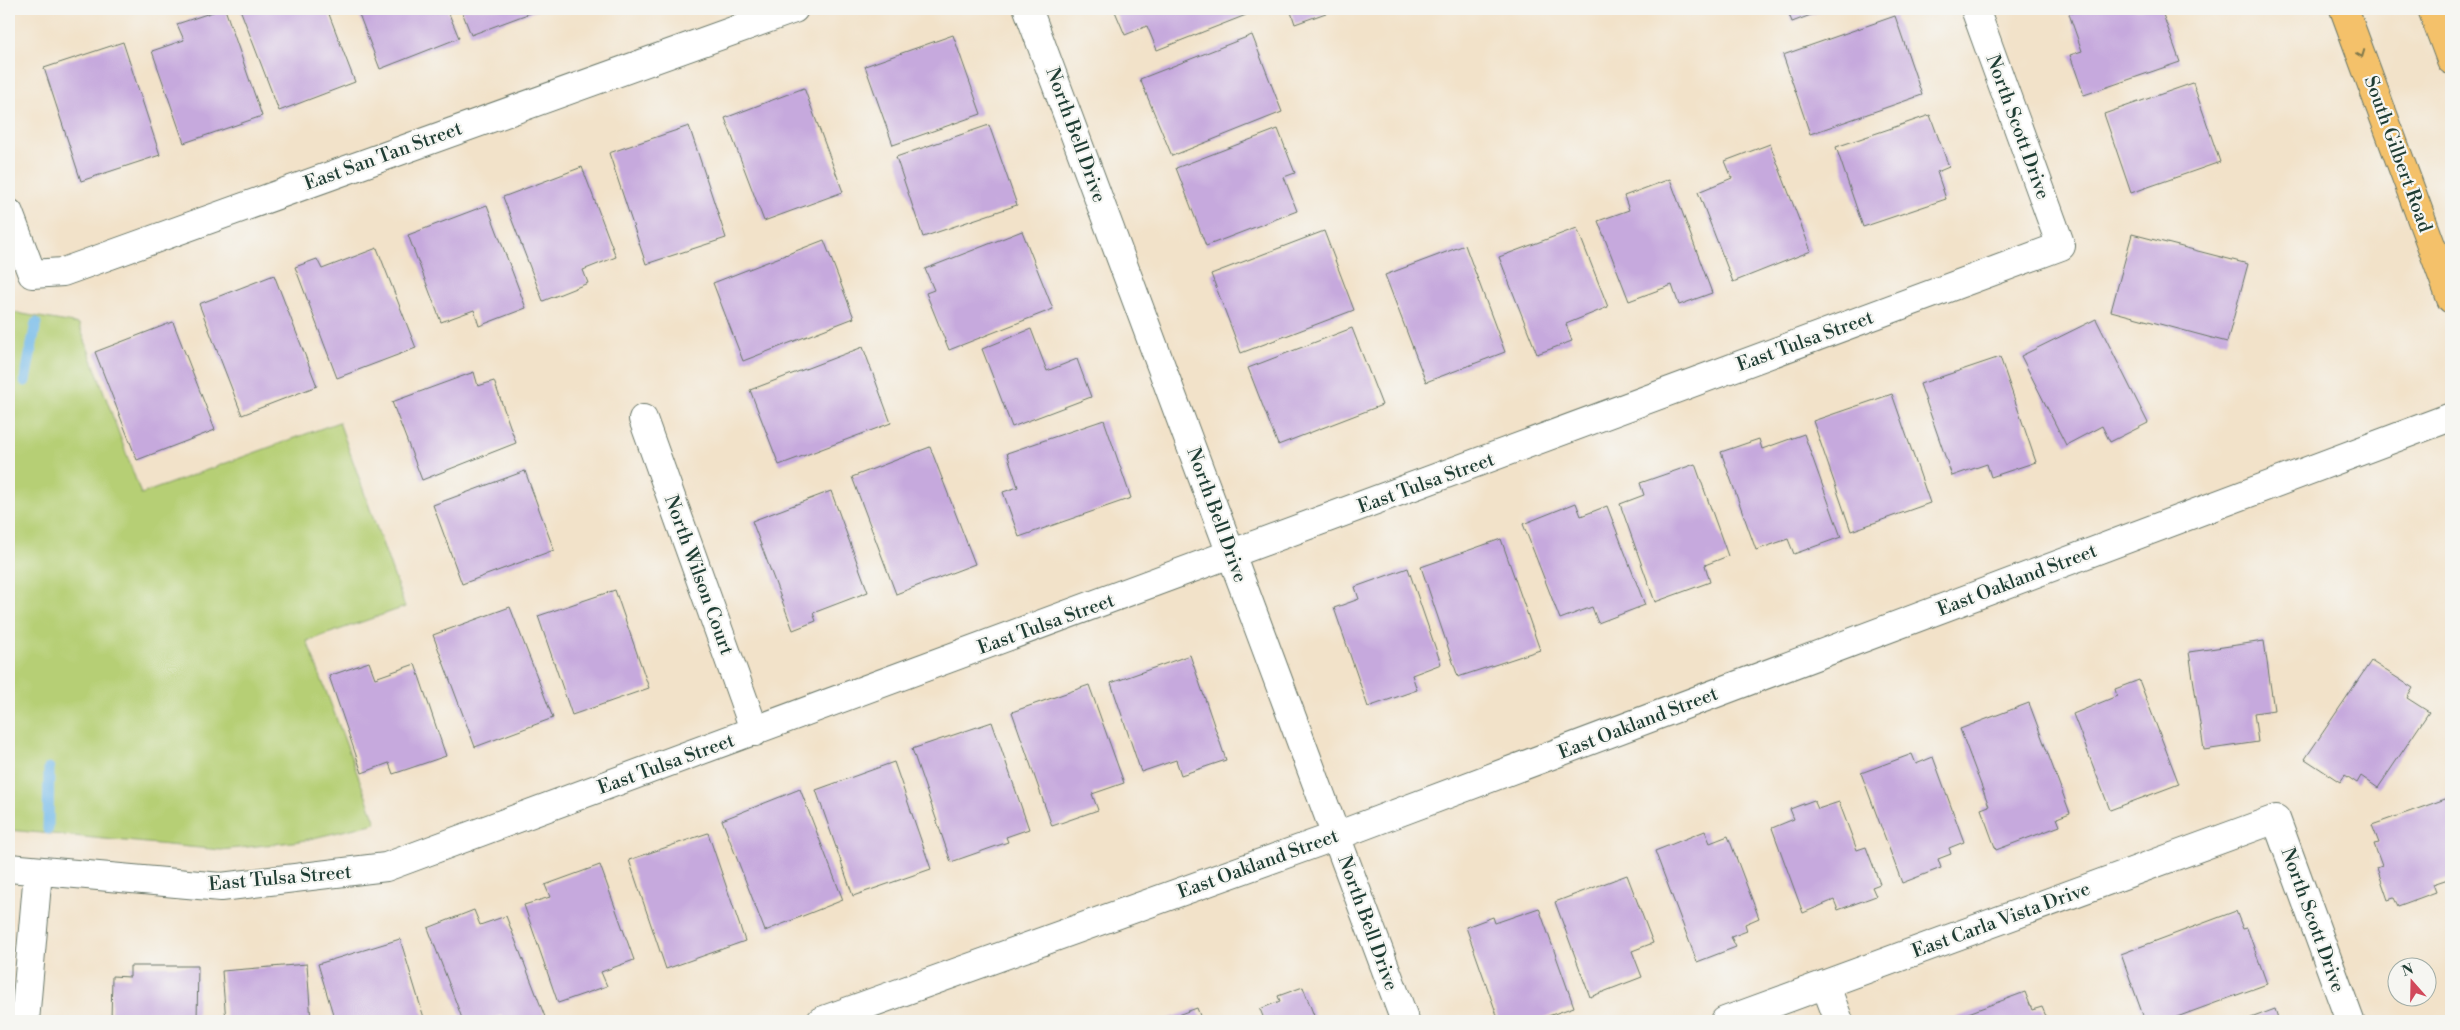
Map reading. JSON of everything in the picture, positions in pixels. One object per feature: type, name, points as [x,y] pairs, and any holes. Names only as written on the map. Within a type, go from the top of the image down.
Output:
[{"type":"main road","name":"South Gilbert Road","points":[[2344,9],[2451,299]]},
{"type":"main road","points":[[2432,9],[2451,60]]},
{"type":"street","name":"East San Tan Street","points":[[9,213],[32,274],[63,272],[794,9]]},
{"type":"street","name":"North Bell Drive","points":[[1028,9],[1405,1021]]},
{"type":"street","name":"North Scott Drive","points":[[1975,9],[2060,246]]},
{"type":"street","name":"East Tulsa Street","points":[[9,868],[221,888],[386,867],[755,732],[2060,246]]},
{"type":"street","name":"East Oakland Street","points":[[821,1021],[1336,836],[2451,417]]},
{"type":"street","name":"North Wilson Court","points":[[643,419],[755,732]]},
{"type":"street","name":"North Scott Drive","points":[[2276,819],[2350,1021]]},
{"type":"street","name":"East Carla Vista Drive","points":[[1725,1021],[2276,819]]},
{"type":"street","points":[[25,1021],[38,872]]},
{"type":"street","points":[[1825,984],[1839,1021]]},
{"type":"green space","points":[[9,309],[11,312],[79,324],[141,494],[339,422],[405,607],[307,641],[376,823],[301,841],[221,850],[9,830]]},
{"type":"building","points":[[225,9],[262,116],[184,143],[152,51],[184,40],[177,24]]},
{"type":"building","points":[[240,9],[327,9],[355,82],[279,111]]},
{"type":"building","points":[[357,9],[447,9],[459,38],[380,69]]},
{"type":"building","points":[[461,9],[541,9],[471,35]]},
{"type":"building","points":[[1114,9],[1243,9],[1246,15],[1157,50],[1147,26],[1125,35]]},
{"type":"building","points":[[1290,9],[1337,9],[1295,24]]},
{"type":"building","points":[[1787,9],[1827,9],[1792,22]]},
{"type":"building","points":[[2083,9],[2161,9],[2180,62],[2084,95],[2070,55],[2082,51],[2069,14]]},
{"type":"building","points":[[1895,16],[1922,95],[1810,134],[1783,55]]},
{"type":"building","points":[[953,35],[981,114],[893,145],[865,66]]},
{"type":"building","points":[[1252,35],[1282,112],[1172,156],[1140,79]]},
{"type":"building","points":[[123,42],[160,155],[81,181],[44,68]]},
{"type":"building","points":[[2193,83],[2220,162],[2131,193],[2104,114]]},
{"type":"building","points":[[804,88],[843,192],[764,221],[725,118]]},
{"type":"building","points":[[1930,115],[1949,167],[1937,172],[1946,199],[1863,227],[1836,147]]},
{"type":"building","points":[[989,125],[1017,205],[923,237],[896,157]]},
{"type":"building","points":[[689,126],[726,238],[646,264],[609,153]]},
{"type":"building","points":[[1278,129],[1295,173],[1284,177],[1297,211],[1206,246],[1176,168]]},
{"type":"building","points":[[1770,144],[1811,251],[1733,282],[1698,192],[1732,178],[1725,161]]},
{"type":"building","points":[[582,167],[616,257],[583,270],[588,283],[543,301],[503,197]]},
{"type":"building","points":[[1670,179],[1712,293],[1679,305],[1672,285],[1629,301],[1598,221],[1629,210],[1624,196]]},
{"type":"building","points":[[487,205],[526,308],[479,326],[474,310],[441,322],[408,235]]},
{"type":"building","points":[[1577,228],[1608,307],[1566,324],[1572,341],[1537,354],[1499,257]]},
{"type":"building","points":[[1022,231],[1053,309],[949,350],[926,293],[934,290],[925,269]]},
{"type":"building","points":[[1324,231],[1354,310],[1241,353],[1211,274]]},
{"type":"building","points":[[2132,234],[2248,264],[2227,342],[2111,311]]},
{"type":"building","points":[[824,240],[854,318],[743,361],[713,283]]},
{"type":"building","points":[[1465,245],[1505,352],[1426,382],[1385,275]]},
{"type":"building","points":[[377,248],[416,348],[337,378],[295,267],[317,259],[322,269]]},
{"type":"building","points":[[274,275],[317,386],[242,415],[199,304]]},
{"type":"building","points":[[2096,319],[2148,423],[2110,442],[2102,426],[2066,445],[2021,356]]},
{"type":"building","points":[[173,322],[215,430],[137,460],[95,352]]},
{"type":"building","points":[[1352,328],[1382,405],[1278,445],[1248,368]]},
{"type":"building","points":[[1031,329],[1047,371],[1077,359],[1091,397],[1012,427],[982,349]]},
{"type":"building","points":[[863,347],[891,423],[779,465],[750,390]]},
{"type":"building","points":[[2000,357],[2036,462],[1991,477],[1987,464],[1952,476],[1920,384]]},
{"type":"building","points":[[474,372],[478,386],[494,381],[516,443],[422,480],[392,402]]},
{"type":"building","points":[[1892,394],[1930,503],[1851,531],[1813,421]]},
{"type":"building","points":[[1104,420],[1131,498],[1019,537],[1003,492],[1018,487],[1007,453]]},
{"type":"building","points":[[1804,434],[1841,537],[1794,554],[1788,539],[1756,550],[1721,452],[1759,439],[1762,449]]},
{"type":"building","points":[[930,447],[975,564],[896,594],[852,477]]},
{"type":"building","points":[[1695,464],[1728,556],[1705,565],[1710,582],[1655,602],[1620,504],[1644,495],[1640,483]]},
{"type":"building","points":[[525,471],[554,550],[462,584],[433,505]]},
{"type":"building","points":[[831,491],[868,592],[813,613],[816,621],[793,630],[752,521]]},
{"type":"building","points":[[1576,503],[1581,516],[1607,506],[1645,605],[1598,623],[1592,607],[1560,619],[1523,524]]},
{"type":"building","points":[[1501,539],[1540,650],[1458,677],[1421,567]]},
{"type":"building","points":[[1408,568],[1441,664],[1412,675],[1417,690],[1368,707],[1334,608],[1359,599],[1355,587]]},
{"type":"building","points":[[615,590],[649,688],[572,715],[538,616]]},
{"type":"building","points":[[510,607],[553,718],[475,747],[433,635]]},
{"type":"building","points":[[2264,641],[2274,710],[2254,713],[2258,742],[2204,750],[2189,652]]},
{"type":"building","points":[[1190,655],[1226,760],[1181,775],[1176,760],[1141,772],[1111,683]]},
{"type":"building","points":[[2371,661],[2413,688],[2407,698],[2429,712],[2378,788],[2361,776],[2357,783],[2345,775],[2340,782],[2305,759]]},
{"type":"building","points":[[369,662],[375,678],[415,664],[446,756],[393,774],[389,763],[362,773],[329,676]]},
{"type":"building","points":[[2139,680],[2179,784],[2110,810],[2073,714],[2117,696],[2115,689]]},
{"type":"building","points":[[1089,685],[1124,783],[1092,794],[1098,810],[1052,826],[1012,712]]},
{"type":"building","points":[[2029,703],[2070,813],[2057,818],[2060,826],[1996,850],[1981,809],[1989,806],[1960,729]]},
{"type":"building","points":[[992,722],[1029,829],[1006,837],[1008,842],[951,862],[912,749]]},
{"type":"building","points":[[1912,754],[1916,764],[1933,757],[1964,842],[1949,848],[1951,854],[1938,859],[1941,868],[1902,883],[1861,773]]},
{"type":"building","points":[[894,762],[931,869],[853,896],[816,790]]},
{"type":"building","points":[[800,789],[843,900],[765,931],[722,820]]},
{"type":"building","points":[[2451,797],[2451,878],[2433,884],[2436,892],[2398,906],[2394,898],[2388,900],[2377,868],[2382,866],[2374,844],[2379,843],[2372,825]]},
{"type":"building","points":[[1814,800],[1818,809],[1839,802],[1857,850],[1866,847],[1880,884],[1872,887],[1876,896],[1838,910],[1834,900],[1803,913],[1772,828],[1794,819],[1790,809]]},
{"type":"building","points":[[1705,831],[1710,843],[1728,836],[1759,918],[1745,924],[1747,931],[1731,937],[1736,947],[1697,962],[1655,851]]},
{"type":"building","points":[[708,833],[745,941],[666,969],[629,860]]},
{"type":"building","points":[[600,865],[634,960],[601,972],[607,986],[558,1003],[524,905],[550,897],[545,885]]},
{"type":"building","points":[[1627,875],[1653,943],[1632,951],[1642,977],[1590,997],[1555,902]]},
{"type":"building","points":[[1539,908],[1574,1007],[1534,1021],[1499,1021],[1466,927],[1493,917],[1495,923]]},
{"type":"building","points":[[474,910],[480,925],[506,916],[545,1017],[534,1021],[504,1021],[502,1015],[486,1021],[463,1021],[428,928]]},
{"type":"building","points":[[2236,911],[2243,929],[2247,928],[2267,984],[2166,1021],[2145,1021],[2121,954]]},
{"type":"building","points":[[400,939],[425,1021],[335,1021],[318,964]]},
{"type":"building","points":[[307,964],[311,1021],[226,1021],[222,971]]},
{"type":"building","points":[[130,966],[198,966],[197,1021],[111,1021],[112,976],[130,977]]},
{"type":"building","points":[[1303,987],[1316,1021],[1258,1021],[1264,1019],[1260,1009],[1280,1001],[1278,996]]},
{"type":"building","points":[[2025,992],[2032,1010],[2042,1007],[2048,1021],[1947,1021]]},
{"type":"building","points":[[1197,1008],[1202,1021],[1161,1021]]},
{"type":"building","points":[[2275,1009],[2279,1021],[2243,1021]]},
{"type":"waterway","points":[[25,381],[36,323]]},
{"type":"waterway","points":[[48,829],[49,768]]}]
